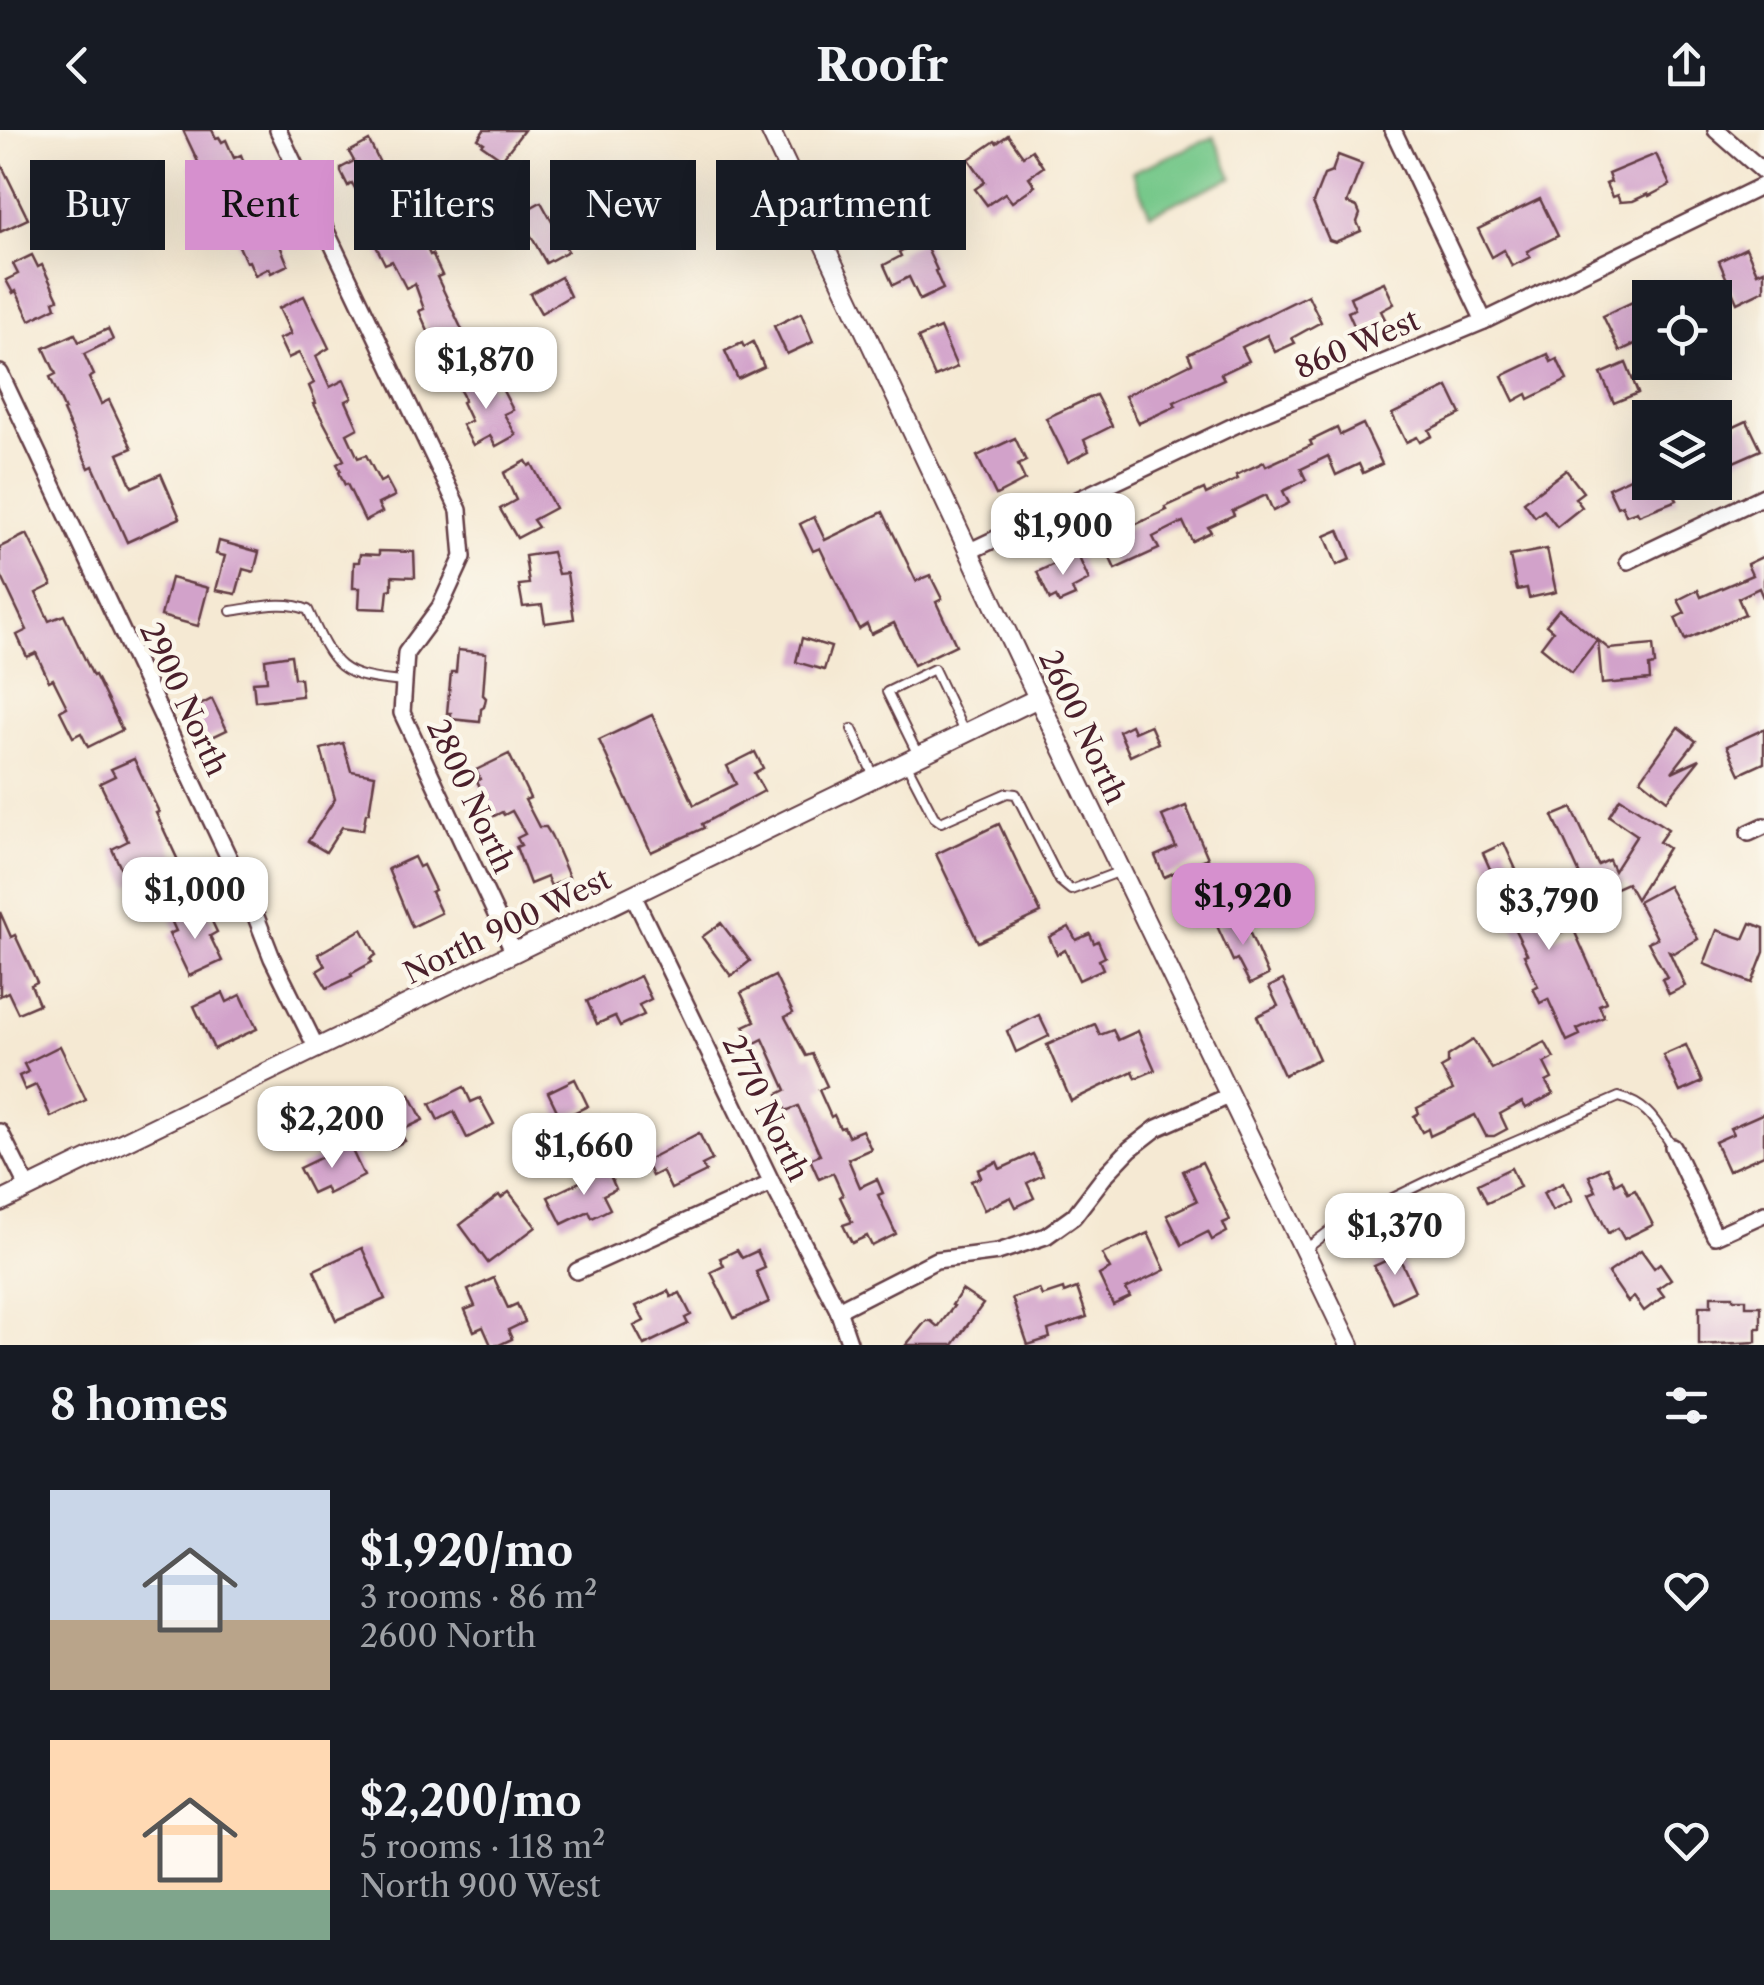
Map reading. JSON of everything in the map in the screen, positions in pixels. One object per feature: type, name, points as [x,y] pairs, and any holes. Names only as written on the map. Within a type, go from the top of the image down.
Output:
[{"type":"street","name":"2800 North","points":[[278,130],[460,510],[463,557],[440,608],[406,653],[402,713],[514,953]]},
{"type":"street","name":"2600 North","points":[[770,130],[1350,1345]]},
{"type":"street","points":[[1393,130],[1484,321]]},
{"type":"street","points":[[1716,130],[1764,172]]},
{"type":"street","name":"860 West","points":[[970,551],[1246,420],[1484,321],[1764,185]]},
{"type":"street","name":"2900 North","points":[[0,372],[316,1049]]},
{"type":"street","points":[[1628,561],[1764,496]]},
{"type":"street","name":"North 900 West","points":[[0,1202],[1038,698]]},
{"type":"street","name":"2770 North","points":[[632,896],[838,1310],[850,1345]]},
{"type":"street","points":[[838,1310],[936,1260],[998,1252],[1046,1236],[1074,1216],[1107,1173],[1157,1128],[1229,1096]]},
{"type":"street","points":[[0,1132],[28,1188]]},
{"type":"street","points":[[1674,1148],[1715,1236],[1764,1214]]},
{"type":"street","points":[[577,1271],[772,1183]]},
{"type":"lane","points":[[231,611],[288,604],[303,607],[329,652],[346,670],[373,680],[404,682]]},
{"type":"lane","points":[[966,734],[934,669],[886,692],[934,817],[941,822],[1007,793],[1016,794],[1060,881],[1071,890],[1121,871]]},
{"type":"lane","points":[[852,729],[874,778]]},
{"type":"lane","points":[[1303,1251],[1337,1226],[1463,1164],[1619,1098],[1635,1102],[1652,1116],[1674,1148]]},
{"type":"green space","points":[[1214,137],[1232,177],[1150,214],[1132,172]]},
{"type":"building","points":[[183,130],[212,130],[216,138],[226,140],[234,158],[241,155],[243,160],[197,160]]},
{"type":"building","points":[[484,130],[524,130],[502,159],[478,139]]},
{"type":"building","points":[[1008,135],[1023,156],[1032,150],[1043,167],[1029,177],[1035,186],[1012,202],[1005,193],[987,205],[975,189],[985,182],[969,159]]},
{"type":"building","points":[[369,141],[378,160],[354,161],[349,152]]},
{"type":"building","points":[[1656,154],[1670,185],[1633,201],[1620,202],[1617,195],[1612,197],[1606,184],[1611,182],[1608,174]]},
{"type":"building","points":[[1338,155],[1362,164],[1347,203],[1357,207],[1361,231],[1335,242],[1329,240],[1313,203],[1324,175],[1332,172]]},
{"type":"building","points":[[354,161],[354,187],[352,183],[348,186],[341,168]]},
{"type":"building","points":[[0,162],[28,219],[0,232]]},
{"type":"building","points":[[1540,199],[1558,236],[1527,251],[1530,257],[1512,266],[1504,250],[1492,257],[1478,229]]},
{"type":"building","points":[[541,202],[550,218],[550,250],[568,251],[546,263],[530,234],[530,208]]},
{"type":"building","points":[[1746,248],[1757,273],[1764,270],[1764,290],[1737,303],[1732,280],[1727,280],[1719,261]]},
{"type":"building","points":[[241,250],[282,250],[288,265],[255,275],[249,261]]},
{"type":"building","points":[[378,250],[428,250],[432,254],[442,275],[437,277],[472,351],[450,362],[446,353],[432,360],[423,342],[431,338],[419,311],[424,309],[415,284],[406,288],[392,261],[385,264]]},
{"type":"building","points":[[928,250],[943,289],[920,300],[909,277],[893,285],[884,265],[901,256],[899,252]]},
{"type":"building","points":[[32,255],[38,267],[42,265],[58,299],[54,301],[56,307],[30,320],[6,280],[18,274],[13,264]]},
{"type":"building","points":[[561,277],[570,296],[541,313],[530,294]]},
{"type":"building","points":[[1384,282],[1394,304],[1381,311],[1385,319],[1357,332],[1348,312],[1355,309],[1350,297]]},
{"type":"building","points":[[1308,295],[1321,322],[1292,338],[1295,343],[1275,352],[1267,335],[1242,347],[1249,361],[1221,374],[1224,379],[1139,423],[1125,396],[1192,363],[1188,354]]},
{"type":"building","points":[[304,296],[329,348],[316,356],[330,387],[344,380],[352,398],[346,401],[358,428],[347,434],[358,458],[366,455],[380,482],[386,479],[395,496],[378,504],[382,512],[365,521],[339,472],[337,464],[344,460],[314,404],[309,386],[314,383],[299,353],[288,358],[279,339],[291,334],[279,308]]},
{"type":"building","points":[[1632,302],[1632,345],[1620,351],[1603,316]]},
{"type":"building","points":[[801,313],[813,342],[787,354],[774,326]]},
{"type":"building","points":[[940,328],[957,367],[935,377],[918,338]]},
{"type":"building","points":[[108,329],[113,340],[84,354],[94,375],[89,378],[101,404],[109,400],[132,448],[118,454],[132,487],[161,474],[180,518],[127,542],[63,411],[50,377],[56,374],[44,348],[75,334],[79,342]]},
{"type":"building","points":[[753,342],[764,367],[738,379],[725,351]]},
{"type":"building","points":[[1548,354],[1551,362],[1557,359],[1567,380],[1529,399],[1527,394],[1514,401],[1502,376]]},
{"type":"building","points":[[1626,363],[1638,393],[1614,403],[1601,374]]},
{"type":"building","points":[[484,374],[492,390],[500,385],[513,410],[504,414],[516,435],[496,446],[490,436],[473,445],[462,425],[471,421],[458,387]]},
{"type":"building","points":[[1448,387],[1461,414],[1429,430],[1432,436],[1420,442],[1417,437],[1406,442],[1392,414]]},
{"type":"building","points":[[1096,395],[1112,426],[1084,440],[1089,451],[1068,462],[1046,418]]},
{"type":"building","points":[[1747,421],[1761,450],[1732,463],[1732,428]]},
{"type":"building","points":[[1363,424],[1382,464],[1363,473],[1359,464],[1336,475],[1328,456],[1301,469],[1306,480],[1283,491],[1289,503],[1273,511],[1266,495],[1232,511],[1234,515],[1208,527],[1211,532],[1192,541],[1183,522],[1153,537],[1159,549],[1115,569],[1101,538],[1167,510],[1165,507],[1204,489],[1206,494],[1264,462],[1266,466],[1312,445],[1310,441],[1337,428],[1340,435]]},
{"type":"building","points":[[1015,438],[1026,461],[1018,465],[1025,480],[996,495],[977,456]]},
{"type":"building","points":[[526,461],[529,466],[532,464],[555,508],[533,520],[538,527],[517,538],[500,509],[516,500],[504,473]]},
{"type":"building","points":[[1566,470],[1583,492],[1575,498],[1582,507],[1557,527],[1544,510],[1535,517],[1524,502]]},
{"type":"building","points":[[1632,477],[1632,500],[1677,500],[1639,515],[1637,511],[1626,515],[1622,505],[1617,507],[1608,488]]},
{"type":"building","points":[[883,512],[916,581],[930,575],[942,599],[936,602],[956,645],[914,665],[894,623],[871,634],[867,624],[859,629],[820,548],[813,551],[800,524],[814,517],[825,540]]},
{"type":"building","points":[[1339,530],[1351,559],[1337,565],[1325,536]]},
{"type":"building","points":[[27,534],[52,585],[36,593],[49,621],[64,615],[122,730],[88,747],[81,733],[73,737],[60,711],[67,707],[53,679],[49,681],[36,653],[27,657],[17,635],[27,630],[0,573],[0,547]]},
{"type":"building","points":[[219,541],[259,552],[254,572],[243,569],[236,594],[216,590],[225,556],[216,554]]},
{"type":"building","points":[[1547,549],[1556,592],[1529,598],[1527,588],[1517,590],[1510,556]]},
{"type":"building","points":[[379,551],[414,552],[415,577],[392,576],[386,609],[359,608],[360,588],[353,588],[354,562],[359,562],[360,554],[379,555]]},
{"type":"building","points":[[552,552],[558,574],[567,573],[574,619],[545,623],[542,605],[523,607],[519,585],[529,584],[525,556]]},
{"type":"building","points":[[1077,553],[1089,580],[1072,589],[1075,596],[1059,603],[1056,597],[1050,600],[1037,572]]},
{"type":"building","points":[[1764,556],[1764,600],[1759,588],[1738,598],[1745,614],[1685,640],[1675,618],[1685,613],[1678,600],[1698,590],[1701,597],[1752,575],[1747,564]]},
{"type":"building","points":[[171,578],[208,588],[198,626],[161,616]]},
{"type":"building","points":[[1559,609],[1597,640],[1572,672],[1541,647],[1553,631],[1546,625]]},
{"type":"building","points":[[802,638],[831,647],[824,670],[796,662]]},
{"type":"building","points":[[1598,640],[1609,649],[1653,645],[1655,665],[1649,666],[1650,680],[1602,684]]},
{"type":"building","points":[[458,650],[486,653],[486,698],[480,722],[451,719],[451,713],[447,713],[451,672],[456,672]]},
{"type":"building","points":[[291,655],[294,678],[300,678],[302,696],[255,701],[253,682],[267,681],[265,659]]},
{"type":"building","points":[[212,699],[227,730],[204,741],[189,711]]},
{"type":"building","points":[[652,715],[694,805],[736,784],[727,766],[755,752],[763,768],[754,773],[764,791],[702,824],[704,828],[651,852],[599,740]]},
{"type":"building","points":[[1131,725],[1134,732],[1150,725],[1158,743],[1130,756],[1119,731]]},
{"type":"building","points":[[1678,727],[1696,741],[1672,772],[1700,759],[1667,800],[1641,779]]},
{"type":"building","points":[[1764,729],[1764,763],[1740,774],[1727,746]]},
{"type":"building","points":[[343,743],[351,771],[375,775],[363,830],[342,827],[326,852],[308,841],[335,799],[321,749]]},
{"type":"building","points":[[509,754],[530,798],[525,800],[539,827],[546,827],[551,835],[569,877],[551,886],[547,877],[530,884],[516,847],[521,845],[517,838],[525,834],[512,811],[494,816],[477,781],[480,779],[476,770]]},
{"type":"building","points":[[134,759],[188,882],[148,900],[139,881],[129,886],[112,849],[128,841],[100,783],[115,776],[111,769]]},
{"type":"building","points":[[1620,798],[1668,829],[1659,842],[1668,848],[1636,899],[1627,883],[1591,899],[1553,816],[1572,808],[1598,865],[1609,860],[1614,871],[1637,835],[1609,816]]},
{"type":"building","points":[[1186,806],[1208,858],[1164,877],[1155,856],[1176,847],[1162,816]]},
{"type":"building","points":[[999,824],[1041,913],[978,942],[936,854]]},
{"type":"building","points":[[1504,843],[1552,937],[1573,928],[1606,1002],[1599,1005],[1604,1017],[1577,1029],[1580,1035],[1567,1041],[1548,999],[1540,1003],[1533,988],[1538,986],[1524,955],[1527,954],[1483,853]]},
{"type":"building","points":[[414,857],[419,867],[423,865],[441,913],[412,927],[388,869]]},
{"type":"building","points":[[1668,886],[1698,939],[1674,953],[1669,951],[1685,986],[1669,994],[1662,979],[1667,977],[1648,942],[1657,938],[1638,902]]},
{"type":"building","points":[[191,911],[194,919],[208,913],[217,932],[210,936],[222,961],[189,976],[169,934],[176,931],[171,920]]},
{"type":"building","points":[[0,912],[37,982],[31,985],[39,1004],[18,1013],[8,992],[0,996]]},
{"type":"building","points":[[1242,915],[1268,975],[1250,984],[1237,959],[1233,961],[1217,926]]},
{"type":"building","points":[[721,923],[750,961],[731,976],[702,937]]},
{"type":"building","points":[[1751,923],[1764,928],[1764,952],[1752,983],[1704,964],[1717,930],[1744,939]]},
{"type":"building","points":[[1069,927],[1076,940],[1090,934],[1094,943],[1098,941],[1105,957],[1099,960],[1103,969],[1079,980],[1065,950],[1057,954],[1049,937]]},
{"type":"building","points":[[362,929],[376,955],[370,959],[372,962],[327,988],[317,971],[325,966],[318,954]]},
{"type":"building","points":[[640,976],[651,999],[639,1005],[644,1015],[620,1026],[615,1016],[597,1024],[587,1001]]},
{"type":"building","points":[[775,976],[793,1013],[785,1017],[806,1056],[812,1054],[827,1086],[819,1090],[831,1117],[834,1115],[848,1136],[862,1130],[871,1149],[848,1159],[860,1187],[877,1179],[883,1193],[878,1195],[896,1234],[872,1246],[867,1236],[852,1243],[843,1225],[852,1222],[833,1173],[819,1179],[810,1159],[820,1155],[798,1106],[786,1111],[778,1094],[786,1090],[763,1039],[753,1044],[744,1026],[755,1021],[741,993]]},
{"type":"building","points":[[1283,980],[1319,1059],[1284,1075],[1257,1016],[1278,1006],[1269,987]]},
{"type":"building","points":[[223,993],[227,1002],[241,995],[257,1029],[214,1049],[194,1006]]},
{"type":"building","points":[[1039,1015],[1049,1036],[1016,1052],[1007,1031]]},
{"type":"building","points":[[1095,1024],[1100,1035],[1113,1030],[1118,1040],[1138,1031],[1155,1070],[1136,1078],[1133,1071],[1071,1101],[1047,1045]]},
{"type":"building","points":[[1473,1040],[1492,1069],[1545,1042],[1554,1058],[1544,1063],[1552,1079],[1546,1082],[1553,1094],[1526,1108],[1522,1102],[1500,1114],[1507,1129],[1494,1136],[1486,1136],[1475,1115],[1430,1136],[1428,1129],[1422,1132],[1414,1116],[1419,1113],[1417,1108],[1453,1090],[1441,1068],[1448,1064],[1448,1056]]},
{"type":"building","points":[[1686,1045],[1702,1082],[1680,1092],[1663,1055]]},
{"type":"building","points":[[60,1046],[86,1100],[51,1117],[36,1085],[25,1090],[19,1076],[28,1072],[24,1064]]},
{"type":"building","points":[[575,1079],[588,1106],[561,1119],[548,1092]]},
{"type":"building","points":[[464,1087],[471,1102],[480,1098],[494,1124],[467,1138],[454,1112],[438,1120],[430,1104]]},
{"type":"building","points":[[410,1095],[423,1120],[400,1131],[405,1141],[391,1148],[387,1139],[370,1147],[361,1128],[369,1124],[362,1109],[381,1100],[384,1107]]},
{"type":"building","points":[[1764,1113],[1764,1155],[1728,1171],[1715,1142],[1733,1134],[1730,1128]]},
{"type":"building","points":[[699,1133],[712,1160],[702,1165],[706,1172],[671,1189],[662,1171],[652,1176],[645,1161]]},
{"type":"building","points":[[349,1144],[364,1176],[328,1194],[325,1187],[312,1193],[299,1168]]},
{"type":"building","points":[[1033,1154],[1043,1175],[1027,1183],[1034,1198],[1016,1207],[1011,1197],[984,1210],[971,1181],[981,1177],[978,1170],[997,1162],[1000,1169]]},
{"type":"building","points":[[1202,1162],[1230,1220],[1223,1223],[1227,1232],[1212,1240],[1208,1232],[1182,1245],[1167,1215],[1197,1201],[1183,1171]]},
{"type":"building","points":[[1607,1167],[1615,1184],[1622,1180],[1628,1193],[1635,1190],[1653,1225],[1624,1239],[1618,1228],[1608,1233],[1589,1194],[1596,1191],[1589,1176]]},
{"type":"building","points":[[1511,1168],[1520,1187],[1487,1203],[1478,1184]]},
{"type":"building","points":[[607,1169],[616,1189],[603,1195],[610,1209],[592,1218],[589,1211],[562,1224],[548,1197]]},
{"type":"building","points":[[1563,1183],[1572,1201],[1552,1211],[1543,1193]]},
{"type":"building","points":[[509,1192],[536,1227],[488,1263],[460,1225],[499,1195],[501,1198]]},
{"type":"building","points":[[1148,1233],[1165,1270],[1126,1289],[1130,1297],[1113,1305],[1099,1275],[1110,1269],[1102,1254]]},
{"type":"building","points":[[362,1248],[385,1299],[336,1320],[314,1270]]},
{"type":"building","points":[[737,1250],[742,1258],[757,1251],[765,1268],[756,1272],[769,1302],[734,1318],[711,1272],[724,1266],[720,1258]]},
{"type":"building","points":[[1641,1250],[1654,1268],[1660,1263],[1671,1279],[1658,1288],[1664,1296],[1644,1311],[1634,1297],[1628,1302],[1608,1273]]},
{"type":"building","points":[[1398,1255],[1415,1291],[1392,1302],[1374,1266]]},
{"type":"building","points":[[494,1278],[508,1308],[517,1304],[525,1322],[508,1330],[512,1339],[499,1345],[491,1345],[483,1327],[474,1331],[465,1310],[475,1306],[468,1290]]},
{"type":"building","points":[[1077,1288],[1087,1317],[1048,1330],[1050,1338],[1028,1345],[1012,1298],[1039,1289],[1042,1296]]},
{"type":"building","points":[[962,1290],[983,1304],[953,1345],[906,1345],[926,1321],[938,1327]]},
{"type":"building","points":[[668,1291],[671,1297],[680,1293],[691,1315],[685,1318],[688,1324],[644,1345],[634,1326],[644,1321],[636,1306]]},
{"type":"building","points":[[1711,1296],[1733,1296],[1746,1299],[1746,1306],[1761,1306],[1761,1328],[1756,1328],[1756,1342],[1699,1345],[1699,1306],[1711,1306]]}]
